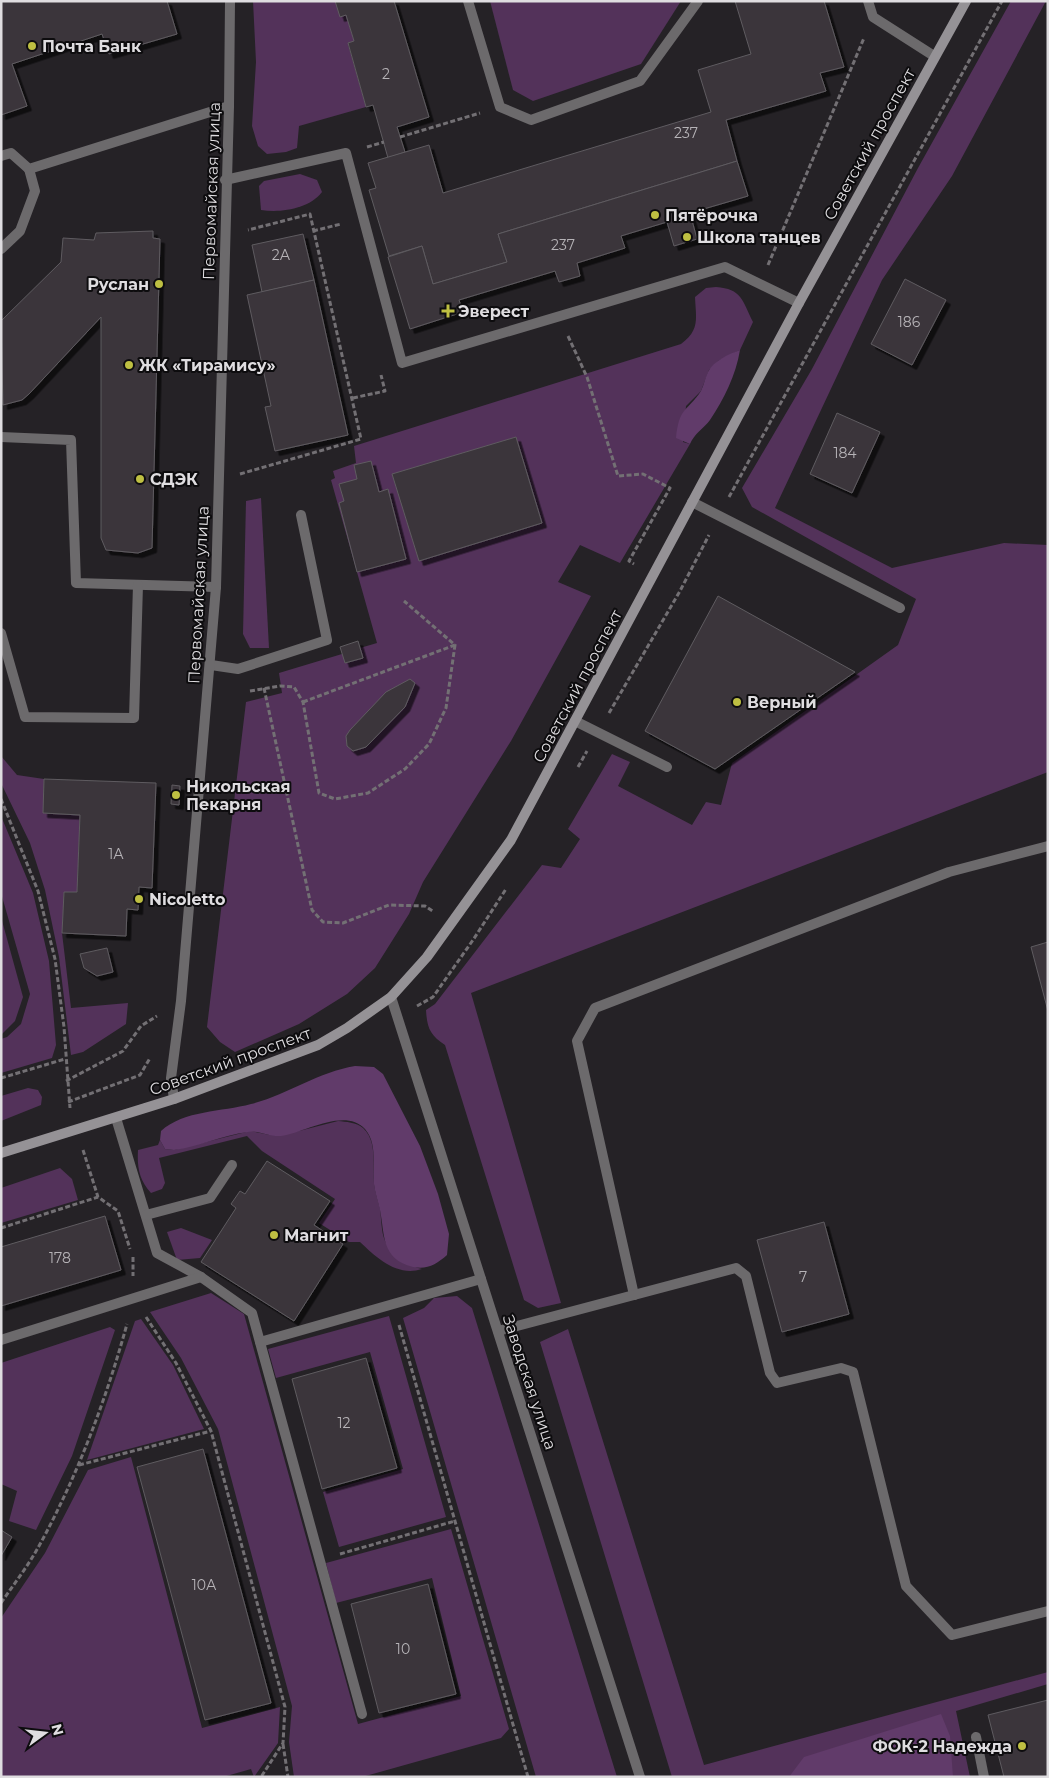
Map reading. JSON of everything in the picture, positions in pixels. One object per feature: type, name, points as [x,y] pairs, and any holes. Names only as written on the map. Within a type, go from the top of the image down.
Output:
[{"type":"main road","name":"Советский проспект","points":[[1,1153],[174,1099],[318,1045],[347,1028],[390,997],[428,957],[452,926],[511,840],[799,303],[966,1]]},
{"type":"street","name":"Первомайская улица","points":[[174,1099],[171,1078],[181,1001],[211,665],[216,587],[229,106],[230,1]]},
{"type":"street","points":[[468,1],[500,107],[531,120],[640,81],[698,1]]},
{"type":"street","points":[[868,1],[873,17],[934,56]]},
{"type":"street","points":[[29,169],[229,106]]},
{"type":"street","points":[[1,156],[11,153],[29,169],[35,191],[20,231],[1,249]]},
{"type":"street","points":[[226,180],[346,153],[402,363],[725,267],[799,303]]},
{"type":"street","points":[[1,436],[71,440],[76,584],[216,587]]},
{"type":"street","points":[[692,502],[900,608]]},
{"type":"street","points":[[211,665],[238,669],[327,640],[300,515]]},
{"type":"street","points":[[1,633],[25,717],[134,718],[138,585]]},
{"type":"street","points":[[575,721],[667,768]]},
{"type":"street","points":[[634,1295],[577,1041],[595,1008],[950,872],[1048,846]]},
{"type":"street","name":"Заводская улица","points":[[390,997],[640,1777]]},
{"type":"street","points":[[116,1118],[157,1253],[201,1276],[252,1312],[362,1714]]},
{"type":"street","points":[[146,1215],[210,1198],[232,1165]]},
{"type":"street","points":[[498,1331],[736,1268],[746,1276],[770,1373],[777,1383],[841,1368],[853,1372],[906,1586],[952,1635],[1048,1610]]},
{"type":"street","points":[[1,1340],[201,1276]]},
{"type":"street","points":[[260,1342],[481,1279]]},
{"type":"street","points":[[976,1737],[984,1777]]},
{"type":"path","points":[[680,591],[719,516],[1002,1]]},
{"type":"path","points":[[760,284],[873,17]]},
{"type":"path","points":[[400,137],[500,107]]},
{"type":"path","points":[[224,237],[310,214],[361,439],[240,474]]},
{"type":"path","points":[[313,231],[363,219]]},
{"type":"path","points":[[561,316],[570,342],[587,377],[618,476],[643,474],[670,488],[629,560]]},
{"type":"path","points":[[352,398],[384,391],[380,369],[402,363]]},
{"type":"path","points":[[404,601],[455,645]]},
{"type":"path","points":[[245,691],[294,687],[302,702],[319,793],[335,799],[368,793],[405,770],[429,744],[446,708],[455,645]]},
{"type":"path","points":[[302,702],[455,645]]},
{"type":"path","points":[[264,688],[312,910],[323,922],[342,923],[389,905],[425,906],[452,926]]},
{"type":"path","points":[[1,799],[38,891],[54,959],[66,1059],[68,1102],[140,1075],[152,1054]]},
{"type":"path","points":[[161,1013],[161,1022]]},
{"type":"path","points":[[66,1081],[123,1051],[141,1026]]},
{"type":"path","points":[[1,1078],[66,1059]]},
{"type":"path","points":[[1,1228],[98,1197],[118,1211],[133,1260],[134,1298],[115,1366],[78,1465],[38,1547],[1,1603]]},
{"type":"path","points":[[134,1298],[176,1363],[211,1431],[286,1707],[283,1743],[288,1777]]},
{"type":"path","points":[[393,1304],[528,1777]]},
{"type":"path","points":[[78,1465],[211,1431]]},
{"type":"path","points":[[320,1560],[455,1521]]},
{"type":"path","points":[[260,1777],[283,1743]]},
{"type":"shaded area","points":[[253,1],[335,1],[346,15],[354,41],[348,44],[366,107],[299,126],[297,148],[286,152],[267,154],[258,146],[252,126],[256,62]]},
{"type":"shaded area","points":[[490,1],[681,1],[641,64],[533,101],[513,90]]},
{"type":"shaded area","points":[[1011,1],[1046,1],[952,176],[882,280],[775,508],[892,568],[1004,543],[1048,545],[1048,772],[471,993],[561,1303],[538,1308],[524,1300],[445,1045],[430,1030],[426,1010],[435,1004],[542,865],[561,868],[580,839],[568,829],[612,754],[630,762],[618,786],[692,825],[706,802],[721,805],[732,763],[898,645],[916,599],[752,507],[742,488],[812,369],[918,168]]},
{"type":"shaded area","points":[[300,174],[317,180],[322,192],[316,198],[302,206],[286,210],[261,210],[259,186],[264,181]]},
{"type":"shaded area","points":[[706,288],[725,288],[736,293],[753,322],[740,350],[718,361],[709,370],[701,391],[686,406],[683,442],[690,444],[620,563],[580,545],[558,582],[591,596],[511,741],[423,882],[409,914],[375,968],[347,994],[299,1024],[235,1052],[220,1042],[207,1027],[246,702],[282,693],[279,673],[342,654],[346,663],[363,658],[360,648],[377,643],[331,480],[335,478],[333,471],[356,463],[354,446],[681,344],[691,334],[696,324],[695,297]]},
{"type":"shaded area","points":[[740,350],[736,369],[729,386],[710,420],[690,444],[676,438],[679,421],[684,411],[701,391],[710,368],[722,358]]},
{"type":"shaded area","points":[[261,498],[269,648],[250,648],[243,634],[246,501]]},
{"type":"shaded area","points":[[1,756],[17,775],[44,779],[43,813],[80,815],[77,892],[64,892],[62,933],[71,1008],[128,1003],[126,1024],[83,1052],[71,1055],[59,957],[45,890],[30,843],[1,783]]},
{"type":"shaded area","points":[[1,816],[33,893],[49,961],[56,1045],[52,1058],[1,1073],[1,1039],[7,1037],[21,1024],[30,994],[1,893]]},
{"type":"shaded area","points":[[1,917],[23,997],[15,1021],[1,1035]]},
{"type":"shaded area","points":[[355,1066],[374,1067],[383,1074],[420,1146],[438,1194],[449,1234],[447,1255],[432,1266],[423,1268],[413,1267],[403,1263],[395,1258],[386,1245],[374,1187],[372,1141],[365,1129],[357,1123],[347,1120],[324,1123],[281,1136],[248,1132],[174,1150],[165,1149],[160,1140],[161,1131],[181,1119],[192,1115],[251,1104],[328,1073]]},
{"type":"shaded area","points":[[28,1088],[38,1090],[42,1097],[41,1105],[1,1121],[1,1096]]},
{"type":"shaded area","points":[[338,1121],[357,1125],[368,1134],[373,1147],[374,1183],[380,1209],[383,1237],[390,1250],[401,1260],[422,1269],[413,1271],[396,1268],[380,1260],[360,1242],[349,1242],[319,1223],[335,1199],[262,1151],[247,1136],[159,1158],[165,1183],[162,1189],[151,1193],[140,1173],[138,1150],[158,1145],[160,1140],[165,1149],[174,1150],[250,1131],[270,1135],[299,1131]]},
{"type":"shaded area","points":[[60,1168],[72,1179],[78,1200],[1,1223],[1,1188]]},
{"type":"shaded area","points":[[181,1228],[212,1240],[200,1258],[177,1260],[167,1232]]},
{"type":"shaded area","points":[[211,1293],[244,1314],[358,1724],[461,1696],[432,1578],[336,1603],[326,1563],[451,1529],[509,1729],[501,1738],[362,1777],[294,1777],[289,1742],[292,1706],[218,1429],[181,1358],[150,1312]]},
{"type":"shaded area","points":[[457,1296],[472,1308],[617,1777],[536,1777],[403,1318],[424,1308],[434,1298]]},
{"type":"shaded area","points":[[389,1316],[446,1517],[339,1547],[323,1492],[403,1469],[370,1352],[276,1378],[268,1349]]},
{"type":"shaded area","points":[[141,1319],[173,1365],[204,1429],[87,1460],[135,1321]]},
{"type":"shaded area","points":[[110,1327],[115,1330],[72,1456],[36,1530],[9,1521],[17,1491],[1,1484],[1,1363]]},
{"type":"shaded area","points":[[568,1329],[704,1765],[1048,1672],[1048,1684],[956,1711],[970,1777],[672,1777],[540,1342]]},
{"type":"shaded area","points":[[131,1457],[202,1728],[280,1707],[278,1743],[254,1777],[251,1769],[223,1777],[1,1777],[1,1618],[45,1553],[88,1470]]},
{"type":"shaded area","points":[[941,1714],[950,1736],[953,1777],[789,1777],[804,1757]]},
{"type":"building","points":[[1,1],[167,1],[177,34],[109,54],[102,34],[12,64],[27,106],[1,115]]},
{"type":"building","points":[[335,1],[394,1],[429,117],[397,127],[405,152],[388,158],[373,105],[366,107],[348,43],[354,41],[346,15],[340,17]]},
{"type":"building","points":[[735,1],[824,1],[844,67],[820,73],[826,91],[726,120],[737,161],[498,234],[507,262],[433,284],[422,246],[389,256],[369,190],[376,188],[368,163],[429,145],[443,193],[711,112],[698,70],[751,54]]},
{"type":"building","points":[[737,161],[748,196],[690,213],[697,239],[674,246],[667,222],[621,236],[625,248],[577,263],[580,276],[559,282],[555,271],[459,300],[463,312],[410,329],[388,257],[422,246],[433,284],[507,262],[498,234]]},
{"type":"building","name":"ЖК «Тирамису»","points":[[153,231],[153,238],[160,239],[152,548],[138,553],[106,550],[101,538],[101,317],[29,394],[22,400],[3,405],[1,321],[61,262],[63,238],[94,240],[96,233]]},
{"type":"building","points":[[303,234],[314,280],[262,292],[252,245]]},
{"type":"building","points":[[905,279],[946,300],[912,365],[871,344]]},
{"type":"building","points":[[314,280],[348,435],[275,451],[265,407],[271,406],[247,295]]},
{"type":"building","points":[[837,413],[880,432],[852,493],[810,474]]},
{"type":"building","points":[[516,437],[542,523],[419,561],[392,474]]},
{"type":"building","points":[[371,461],[379,492],[388,489],[406,559],[357,572],[339,503],[344,501],[339,484],[357,479],[354,465]]},
{"type":"building","name":"Верный","points":[[718,596],[855,672],[715,769],[645,731]]},
{"type":"building","points":[[358,641],[363,658],[345,663],[340,647]]},
{"type":"building","points":[[410,679],[415,683],[405,707],[366,747],[353,751],[347,746],[346,736],[350,730],[386,692]]},
{"type":"building","points":[[44,779],[156,783],[152,888],[139,887],[138,910],[127,909],[126,936],[62,933],[64,892],[77,892],[80,815],[43,813]]},
{"type":"building","name":"Никольская Пекарня","points":[[172,785],[180,786],[179,805],[171,804]]},
{"type":"building","points":[[1048,942],[1048,1011],[1031,947]]},
{"type":"building","points":[[107,948],[113,972],[97,976],[84,968],[80,954]]},
{"type":"building","name":"Магнит","points":[[267,1161],[330,1201],[314,1225],[343,1244],[294,1321],[201,1262],[236,1208],[231,1204],[240,1191],[245,1194]]},
{"type":"building","points":[[105,1216],[121,1270],[1,1306],[1,1247]]},
{"type":"building","points":[[824,1222],[849,1314],[782,1332],[757,1240]]},
{"type":"building","points":[[366,1358],[397,1468],[322,1489],[292,1379]]},
{"type":"building","points":[[203,1449],[271,1703],[205,1720],[137,1467]]},
{"type":"building","points":[[1,1530],[12,1537],[1,1556]]},
{"type":"building","points":[[428,1584],[456,1694],[379,1713],[351,1604]]},
{"type":"building","name":"ФОК-2 Надежда","points":[[1048,1700],[1048,1777],[1004,1777],[988,1715]]},
{"type":"place","name":"Почта Банк","points":[[32,46]]},
{"type":"place","name":"Пятёрочка","points":[[655,215]]},
{"type":"place","name":"Школа танцев","points":[[687,237]]},
{"type":"place","name":"Руслан","points":[[159,284]]},
{"type":"place","name":"Эверест","points":[[448,311]]},
{"type":"place","name":"ЖК «Тирамису»","points":[[129,365]]},
{"type":"place","name":"СДЭК","points":[[140,479]]},
{"type":"place","name":"Верный","points":[[737,702]]},
{"type":"place","name":"Никольская Пекарня","points":[[176,795]]},
{"type":"place","name":"Nicoletto","points":[[139,899]]},
{"type":"place","name":"Магнит","points":[[274,1235]]},
{"type":"place","name":"ФОК-2 Надежда","points":[[1022,1746]]}]
